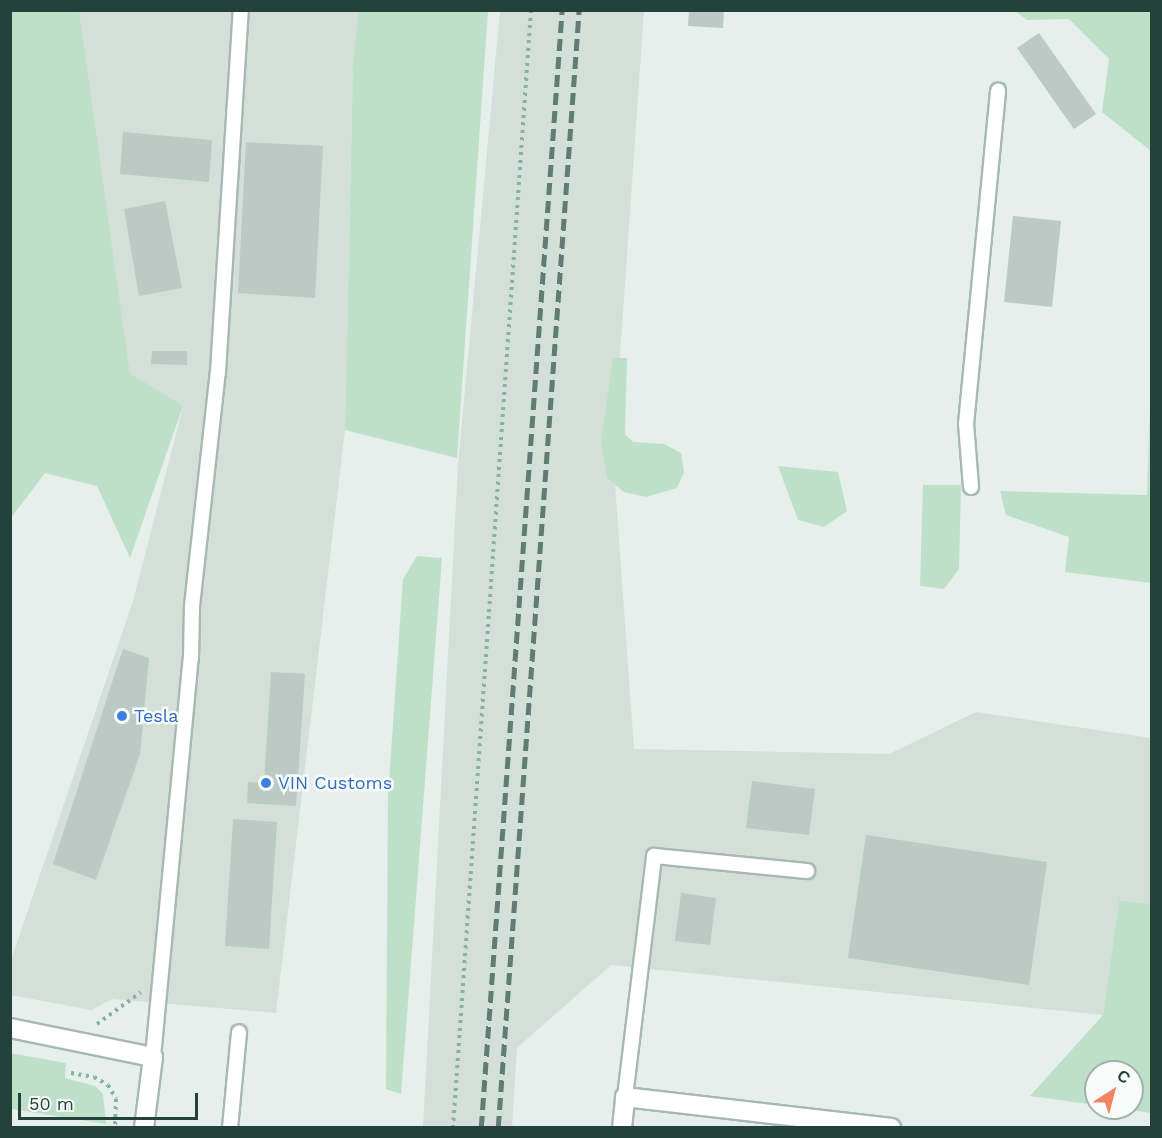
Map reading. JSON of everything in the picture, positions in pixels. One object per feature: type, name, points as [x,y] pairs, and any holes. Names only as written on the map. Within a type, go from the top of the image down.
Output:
[{"type":"main road","points":[[10,1028],[153,1057],[144,1128]]},
{"type":"main road","points":[[622,1128],[625,1097],[891,1128]]},
{"type":"lane","points":[[153,1057],[191,658],[192,606],[218,372],[241,10]]},
{"type":"lane","points":[[971,487],[966,424],[998,91]]},
{"type":"lane","points":[[625,1097],[654,856],[807,871]]},
{"type":"lane","points":[[230,1128],[238,1032]]},
{"type":"path","points":[[453,1128],[531,10]]},
{"type":"path","points":[[89,1023],[97,1024],[159,979]]},
{"type":"path","points":[[71,1073],[94,1077],[108,1085],[116,1099],[115,1128]]},
{"type":"shaded area","points":[[78,11],[358,11],[353,62],[345,430],[276,1013],[112,999],[91,1010],[11,995],[11,960],[133,601],[183,407],[130,373]]},
{"type":"shaded area","points":[[500,11],[644,11],[613,456],[634,749],[889,754],[976,712],[1151,738],[1151,904],[1119,900],[1103,1015],[611,965],[517,1048],[512,1127],[423,1128],[458,465]]},
{"type":"green space","points":[[11,10],[79,11],[130,373],[183,406],[130,558],[97,486],[45,473],[11,518]]},
{"type":"green space","points":[[358,11],[488,11],[457,458],[345,430],[353,62]]},
{"type":"green space","points":[[1015,11],[1151,11],[1151,151],[1102,112],[1109,59],[1069,19],[1027,20]]},
{"type":"green space","points":[[613,358],[627,358],[625,434],[633,442],[664,444],[681,453],[684,472],[677,488],[646,497],[624,492],[607,478],[601,442]]},
{"type":"green space","points":[[1151,374],[1151,583],[1065,572],[1069,537],[1006,515],[1000,491],[1147,495]]},
{"type":"green space","points":[[778,466],[838,472],[847,511],[824,527],[798,520]]},
{"type":"green space","points":[[923,485],[961,485],[959,569],[944,589],[920,586]]},
{"type":"green space","points":[[417,556],[442,558],[401,1094],[386,1089],[388,797],[403,579]]},
{"type":"green space","points":[[1119,900],[1151,904],[1151,1113],[1144,1112],[1144,1060],[1084,1060],[1084,1103],[1030,1096],[1103,1015]]},
{"type":"green space","points":[[10,1053],[66,1063],[65,1078],[95,1086],[103,1094],[106,1124],[11,1109]]},
{"type":"building","points":[[689,10],[724,10],[723,28],[688,26]]},
{"type":"building","points":[[1039,33],[1096,114],[1074,129],[1017,48]]},
{"type":"building","points":[[123,132],[212,140],[209,182],[120,174]]},
{"type":"building","points":[[246,142],[323,146],[315,298],[238,293]]},
{"type":"building","points":[[165,201],[182,288],[139,296],[124,209]]},
{"type":"building","points":[[1013,216],[1061,221],[1052,307],[1004,302]]},
{"type":"building","points":[[152,351],[187,351],[187,365],[151,364]]},
{"type":"building","points":[[123,649],[149,658],[140,754],[96,880],[53,864]]},
{"type":"building","points":[[271,672],[305,674],[296,806],[247,803],[248,782],[264,783]]},
{"type":"building","points":[[752,781],[815,789],[809,835],[746,828]]},
{"type":"building","points":[[233,819],[277,822],[269,949],[225,946]]},
{"type":"building","points":[[866,835],[1047,862],[1029,985],[848,958]]},
{"type":"building","points":[[681,893],[716,898],[710,945],[675,941]]},
{"type":"railway","points":[[481,1128],[562,10]]},
{"type":"railway","points":[[498,1128],[579,10]]},
{"type":"place","name":"Tesla","points":[[122,716]]},
{"type":"place","name":"VIN Customs","points":[[266,783]]}]
